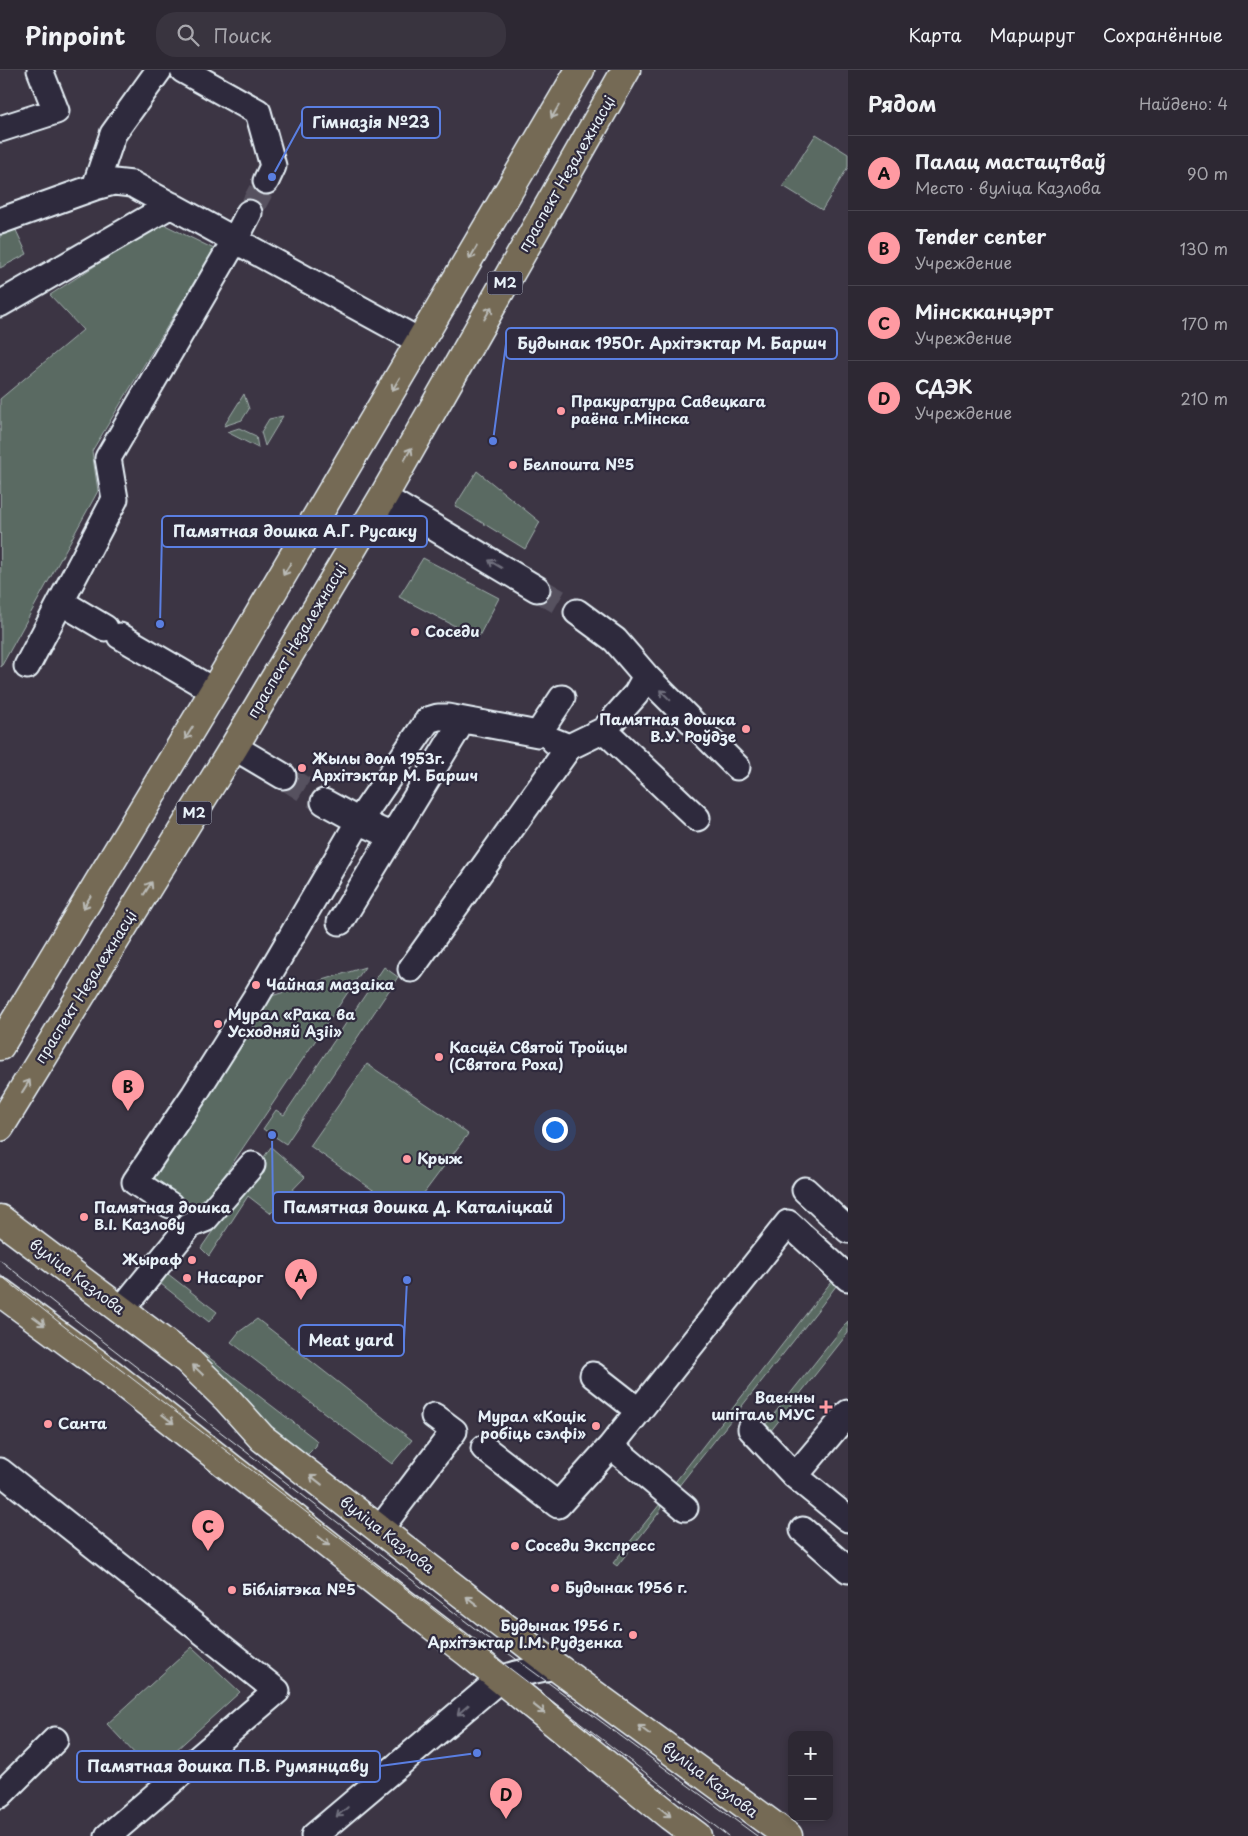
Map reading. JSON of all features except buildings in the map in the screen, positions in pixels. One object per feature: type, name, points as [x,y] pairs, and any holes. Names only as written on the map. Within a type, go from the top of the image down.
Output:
[{"type":"main road","name":"М2","points":[[0,1046],[214,691],[580,70]]},
{"type":"main road","name":"праспект Незалежнасці","points":[[0,1127],[234,747],[384,497],[626,70]]},
{"type":"main road","name":"вуліца Казлова","points":[[0,1219],[186,1359],[227,1399],[262,1438],[555,1666],[788,1836]]},
{"type":"main road","points":[[0,1292],[110,1374],[500,1679],[697,1836]]},
{"type":"street","points":[[0,129],[56,111],[40,70]]},
{"type":"street","points":[[95,187],[113,134],[159,70]]},
{"type":"street","points":[[183,70],[258,112],[273,166],[266,181]]},
{"type":"street","points":[[0,221],[95,187],[114,182],[132,184],[421,342]]},
{"type":"street","points":[[0,304],[171,205]]},
{"type":"street","points":[[27,666],[115,499],[108,458],[249,213]]},
{"type":"street","points":[[384,497],[537,589]]},
{"type":"street","points":[[61,602],[214,691]]},
{"type":"street","points":[[577,612],[615,640],[646,676],[737,767]]},
{"type":"street","points":[[411,969],[569,747],[604,730],[636,694],[646,676]]},
{"type":"street","points":[[538,734],[562,698]]},
{"type":"street","points":[[170,1205],[135,1182],[194,1095],[256,996],[359,821],[428,720],[438,717],[463,720],[538,734],[569,747]]},
{"type":"street","points":[[340,922],[463,720]]},
{"type":"street","points":[[604,730],[697,818]]},
{"type":"street","points":[[234,747],[282,776]]},
{"type":"street","points":[[324,802],[392,836]]},
{"type":"street","points":[[121,1310],[190,1225],[205,1220],[252,1165]]},
{"type":"street","points":[[804,1190],[848,1230]]},
{"type":"street","points":[[484,1448],[558,1505],[611,1446],[788,1223],[848,1278]]},
{"type":"street","points":[[593,1374],[639,1411]]},
{"type":"street","points":[[795,1476],[848,1413]]},
{"type":"street","points":[[380,1529],[454,1431],[434,1416]]},
{"type":"street","points":[[751,1429],[795,1476],[848,1518]]},
{"type":"street","points":[[611,1446],[686,1508]]},
{"type":"street","points":[[5,1484],[277,1691],[108,1836]]},
{"type":"street","points":[[803,1530],[848,1570]]},
{"type":"street","points":[[314,1836],[500,1679],[555,1666]]},
{"type":"street","points":[[0,1795],[55,1740]]},
{"type":"green space","points":[[816,134],[848,154],[848,167],[822,210],[783,186]]},
{"type":"green space","points":[[161,223],[214,249],[92,451],[98,491],[1,667],[0,399],[83,330],[50,295]]},
{"type":"green space","points":[[14,226],[27,254],[0,268],[0,231]]},
{"type":"green space","points":[[244,394],[249,409],[242,420],[224,426]]},
{"type":"green space","points":[[283,416],[265,446],[261,432],[269,419]]},
{"type":"green space","points":[[239,428],[256,436],[258,448],[227,432]]},
{"type":"green space","points":[[477,471],[540,522],[525,549],[455,506]]},
{"type":"green space","points":[[423,558],[499,598],[478,638],[399,597]]},
{"type":"green space","points":[[365,967],[201,1210],[147,1178],[265,998]]},
{"type":"green space","points":[[384,967],[398,977],[286,1144],[263,1129],[276,1110],[284,1115]]},
{"type":"green space","points":[[367,1064],[439,1112],[468,1134],[418,1201],[418,1198],[409,1215],[310,1146]]},
{"type":"green space","points":[[271,1147],[305,1177],[270,1213],[248,1196],[209,1256],[201,1248]]},
{"type":"green space","points":[[168,1274],[217,1312],[209,1322],[161,1284]]},
{"type":"green space","points":[[831,1282],[836,1286],[821,1306],[678,1487],[672,1486]]},
{"type":"green space","points":[[257,1319],[412,1440],[392,1464],[231,1342],[239,1332]]},
{"type":"green space","points":[[848,1321],[848,1333],[766,1437],[762,1429]]},
{"type":"green space","points":[[203,1353],[315,1439],[317,1442],[316,1446],[306,1456],[253,1416],[201,1357]]},
{"type":"green space","points":[[660,1504],[661,1510],[617,1566],[613,1563]]},
{"type":"green space","points":[[192,1647],[240,1692],[152,1772],[107,1724]]},
{"type":"tunnel","points":[[249,213],[266,181]]},
{"type":"tunnel","points":[[537,589],[577,612]]},
{"type":"tunnel","points":[[283,776],[324,802]]},
{"type":"tram line","points":[[0,1260],[482,1634],[757,1836]]},
{"type":"tram line","points":[[0,1275],[65,1327],[728,1836]]},
{"type":"place","name":"Гімназія №23","points":[[272,177]]},
{"type":"place","name":"Пракуратура Савецкага раёна г.Мінска","points":[[561,411]]},
{"type":"place","name":"Будынак 1950г. Архітэктар М. Баршч","points":[[493,441]]},
{"type":"place","name":"Белпошта №5","points":[[513,465]]},
{"type":"place","name":"Памятная дошка А.Г. Русаку","points":[[160,624]]},
{"type":"place","name":"Соседи","points":[[415,632]]},
{"type":"place","name":"Памятная дошка В.У. Роўдзе","points":[[746,729]]},
{"type":"place","name":"Жылы дом 1953г. Архітэктар М. Баршч","points":[[302,768]]},
{"type":"place","name":"Чайная мазаіка","points":[[256,985]]},
{"type":"place","name":"Мурал «Рака ва Усходняй Азіі»","points":[[218,1024]]},
{"type":"place","name":"Касцёл Святой Тройцы (Святога Роха)","points":[[439,1057]]},
{"type":"place","name":"Tender center","points":[[128,1111]]},
{"type":"place","name":"Памятная дошка Д. Каталіцкай","points":[[272,1135]]},
{"type":"place","name":"Крыж","points":[[407,1159]]},
{"type":"place","name":"Памятная дошка В.І. Казлову","points":[[84,1217]]},
{"type":"place","name":"Жыраф","points":[[192,1260]]},
{"type":"place","name":"Насарог","points":[[187,1278]]},
{"type":"place","name":"Meat yard","points":[[407,1280]]},
{"type":"place","name":"Палац мастацтваў","points":[[301,1300]]},
{"type":"place","name":"Ваенны шпіталь МУС","points":[[826,1407]]},
{"type":"place","name":"Санта","points":[[48,1424]]},
{"type":"place","name":"Мурал «Коцік робіць сэлфі»","points":[[596,1426]]},
{"type":"place","name":"Соседи Экспресс","points":[[515,1546]]},
{"type":"place","name":"Мінскканцэрт","points":[[208,1551]]},
{"type":"place","name":"Будынак 1956 г.","points":[[555,1588]]},
{"type":"place","name":"Бібліятэка №5","points":[[232,1590]]},
{"type":"place","name":"Будынак 1956 г. Архітэктар І.М. Рудзенка","points":[[633,1635]]},
{"type":"place","name":"Памятная дошка П.В. Румянцаву","points":[[477,1753]]},
{"type":"place","name":"СДЭК","points":[[506,1819]]}]
